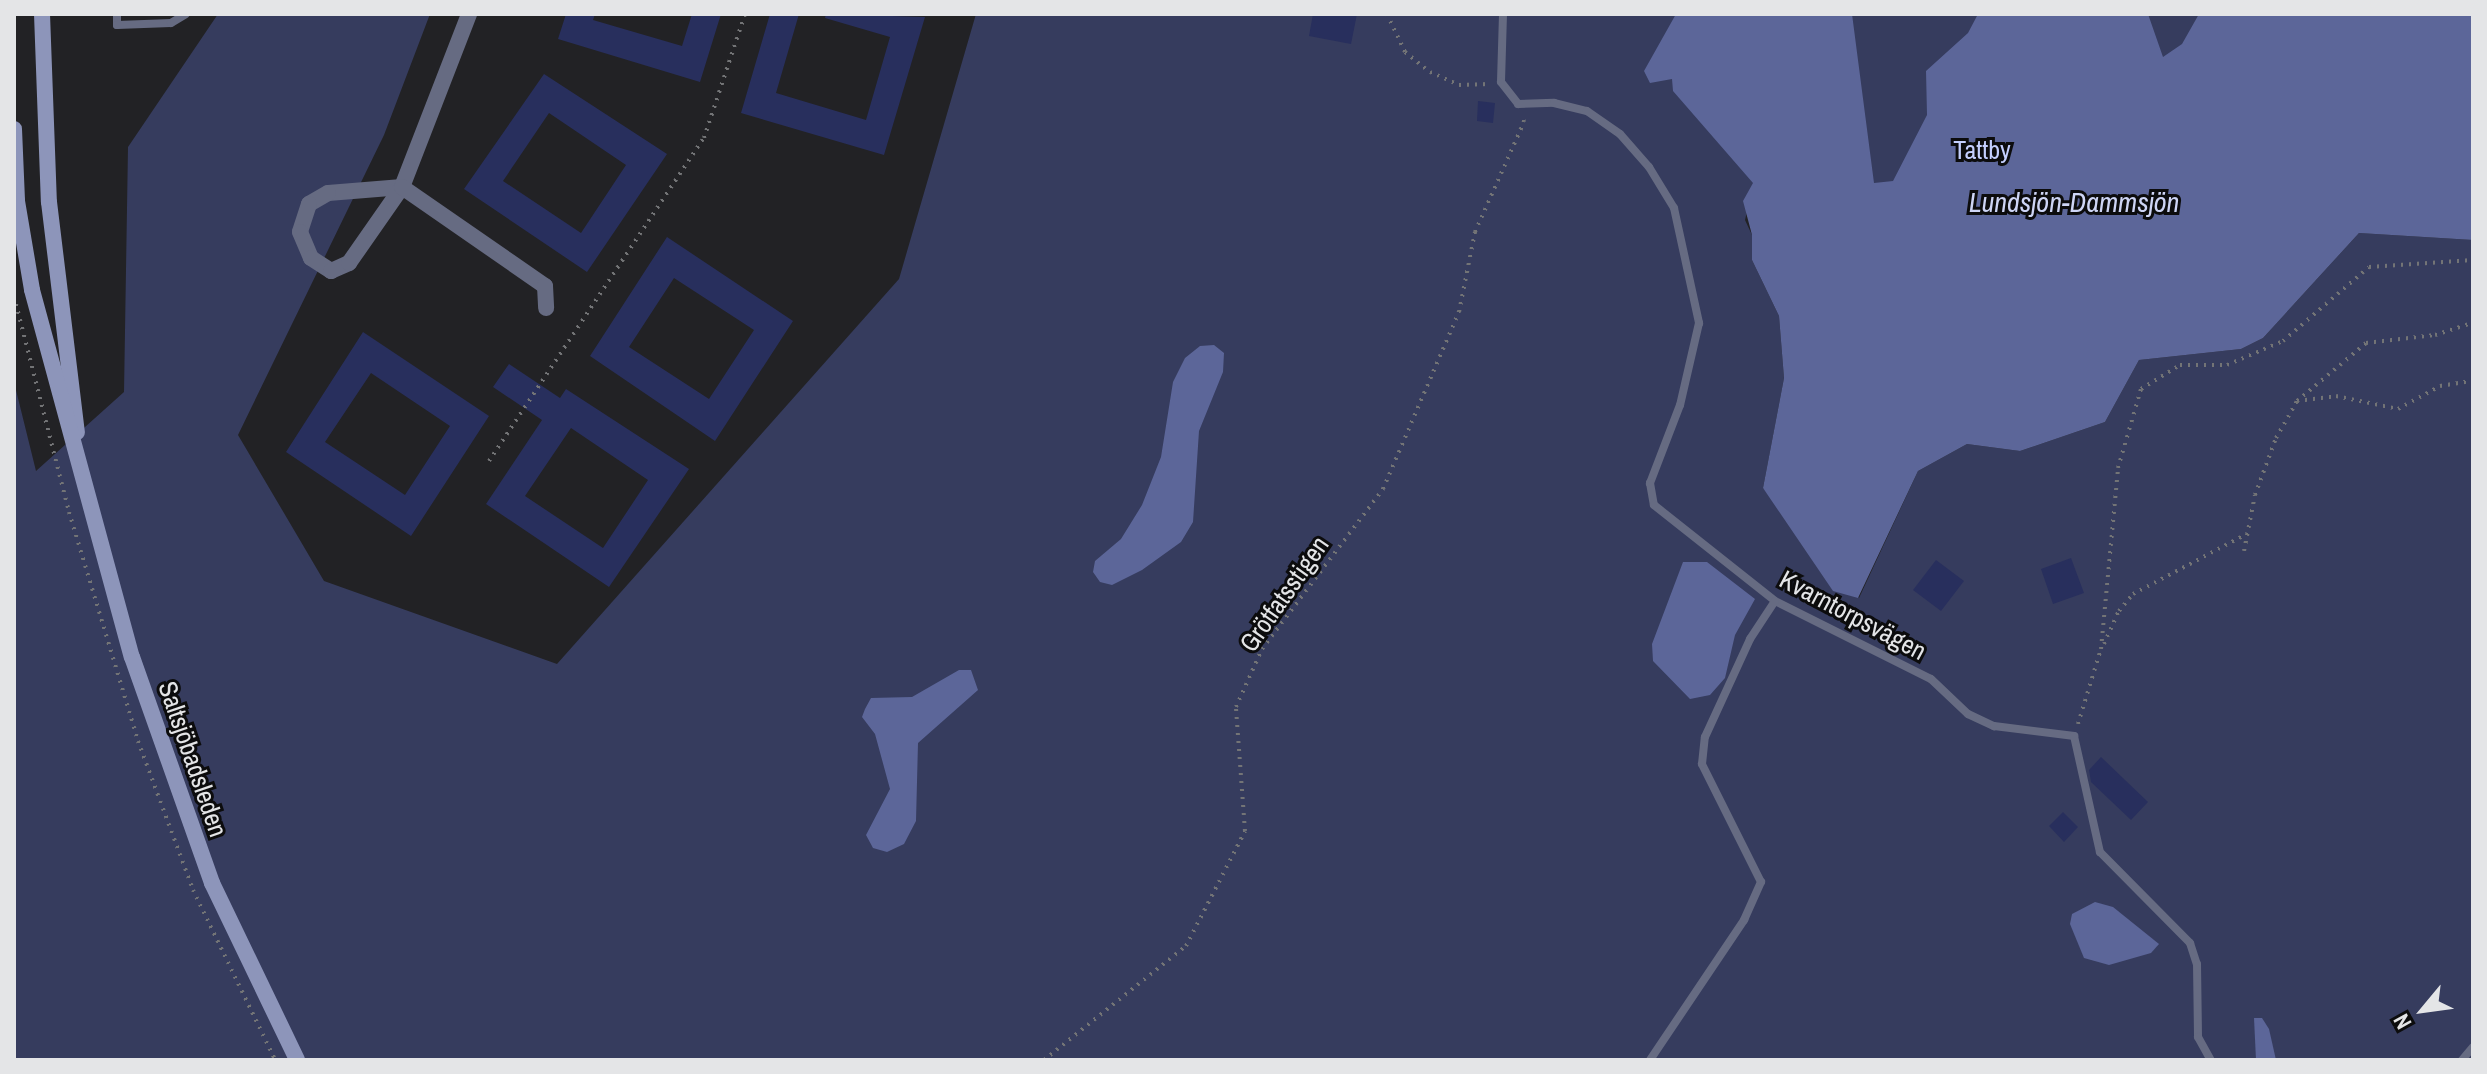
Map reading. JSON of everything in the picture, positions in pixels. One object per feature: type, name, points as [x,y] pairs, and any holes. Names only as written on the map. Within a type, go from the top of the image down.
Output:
[{"type":"main road","name":"Saltsjöbadsleden","points":[[42,14],[49,202],[79,461]]},
{"type":"main road","name":"Saltsjöbadsleden","points":[[14,129],[17,201],[32,290],[132,657],[183,812],[249,965],[297,1060]]},
{"type":"street","points":[[469,14],[402,187],[349,263],[331,271],[311,258],[300,232],[309,204],[328,193],[402,187],[545,286],[546,308]]},
{"type":"lane","points":[[117,14],[117,25],[171,23],[186,14]]},
{"type":"lane","points":[[1503,14],[1501,82],[1518,104]]},
{"type":"lane","name":"Kvarntorpsvägen","points":[[1518,104],[1554,103],[1587,111],[1620,134],[1674,208],[1699,323],[1680,405],[1650,483],[1654,505],[1775,601],[1931,679],[1968,714],[1994,726],[2074,736]]},
{"type":"lane","points":[[1650,1060],[1744,920],[1761,882],[1702,764],[1705,737],[1750,639],[1775,601]]},
{"type":"lane","points":[[2074,736],[2100,852],[2190,943],[2197,964],[2198,1037],[2211,1060]]},
{"type":"lane","points":[[2462,1060],[2473,1047]]},
{"type":"path","points":[[489,461],[704,138],[745,14]]},
{"type":"path","points":[[1387,14],[1405,52],[1430,72],[1459,85],[1501,82]]},
{"type":"path","name":"Grötfatsstigen","points":[[1044,1060],[1186,946],[1245,831],[1236,707],[1262,649],[1383,489],[1459,312],[1475,232],[1524,122],[1518,104]]},
{"type":"path","points":[[2101,649],[2118,468],[2141,389],[2180,365],[2227,365],[2283,341],[2369,267],[2473,260]]},
{"type":"path","points":[[2244,551],[2255,495],[2276,438],[2297,401],[2366,343],[2435,335],[2473,323]]},
{"type":"path","points":[[2297,401],[2336,396],[2398,409],[2440,386],[2473,381]]},
{"type":"path","points":[[2074,736],[2101,649],[2119,611],[2133,594],[2249,534]]},
{"type":"green space","name":"Tattby","points":[[218,14],[430,14],[384,135],[238,435],[324,581],[557,664],[899,279],[976,14],[2437,14],[1939,310],[1686,103],[1754,183],[1745,220],[1752,235],[1752,260],[1779,316],[1784,378],[1763,488],[1859,598],[1918,471],[1967,444],[2020,451],[2105,422],[2139,360],[2241,349],[2263,338],[2359,233],[2473,240],[2473,1060],[14,1060],[14,382],[36,471],[124,392],[128,147]]},
{"type":"water","name":"Lundsjön-Dammsjön","points":[[1676,14],[1852,14],[1874,183],[1893,181],[1927,115],[1926,71],[1968,33],[1978,14],[2148,14],[2163,57],[2182,44],[2199,14],[2473,14],[2473,240],[2359,233],[2263,338],[2241,349],[2139,360],[2105,422],[2020,451],[1967,444],[1918,471],[1858,598],[1833,591],[1763,488],[1784,378],[1779,316],[1752,260],[1752,235],[1743,201],[1753,183],[1673,91],[1672,79],[1650,83],[1644,71]]},
{"type":"water","points":[[1214,345],[1224,353],[1223,372],[1199,431],[1193,522],[1181,542],[1142,570],[1112,585],[1100,582],[1093,572],[1095,561],[1121,539],[1142,505],[1161,457],[1173,382],[1185,358],[1200,346]]},
{"type":"water","points":[[1683,562],[1707,562],[1755,599],[1735,635],[1725,678],[1710,695],[1690,699],[1653,661],[1652,644]]},
{"type":"water","points":[[959,670],[971,670],[978,690],[918,743],[916,821],[904,844],[887,852],[873,848],[866,835],[890,789],[875,734],[862,717],[865,709],[871,698],[912,697]]},
{"type":"water","points":[[2095,902],[2113,907],[2159,944],[2151,953],[2109,965],[2084,958],[2070,924],[2072,914]]},
{"type":"water","points":[[2254,1018],[2262,1018],[2269,1029],[2276,1060],[2256,1060]]},
{"type":"building","points":[[566,14],[595,14],[593,20],[682,46],[692,14],[721,14],[700,82],[558,39]]},
{"type":"building","points":[[770,14],[799,14],[776,93],[866,120],[890,37],[825,18],[826,14],[925,17],[884,155],[741,113]]},
{"type":"building","points":[[1313,14],[1357,14],[1351,44],[1309,36]]},
{"type":"building","points":[[544,74],[667,154],[587,272],[464,189]],"holes":[[[549,113],[626,165],[581,233],[503,181]]]},
{"type":"building","points":[[1478,101],[1495,103],[1493,123],[1477,121]]},
{"type":"building","points":[[667,237],[793,321],[715,441],[590,356]],"holes":[[[674,278],[754,330],[709,399],[629,347]]]},
{"type":"building","points":[[363,332],[489,416],[411,536],[286,452]],"holes":[[[371,373],[450,426],[405,495],[325,442]]]},
{"type":"building","points":[[509,364],[560,398],[566,389],[689,469],[609,587],[486,504],[542,420],[493,387]],"holes":[[[571,428],[648,480],[603,548],[525,496]]]},
{"type":"building","points":[[2071,558],[2084,593],[2053,604],[2041,569]]},
{"type":"building","points":[[1936,560],[1964,581],[1941,611],[1913,590]]},
{"type":"building","points":[[2101,757],[2148,802],[2131,820],[2091,782],[2089,770]]},
{"type":"building","points":[[2063,812],[2078,827],[2064,842],[2049,826]]}]
